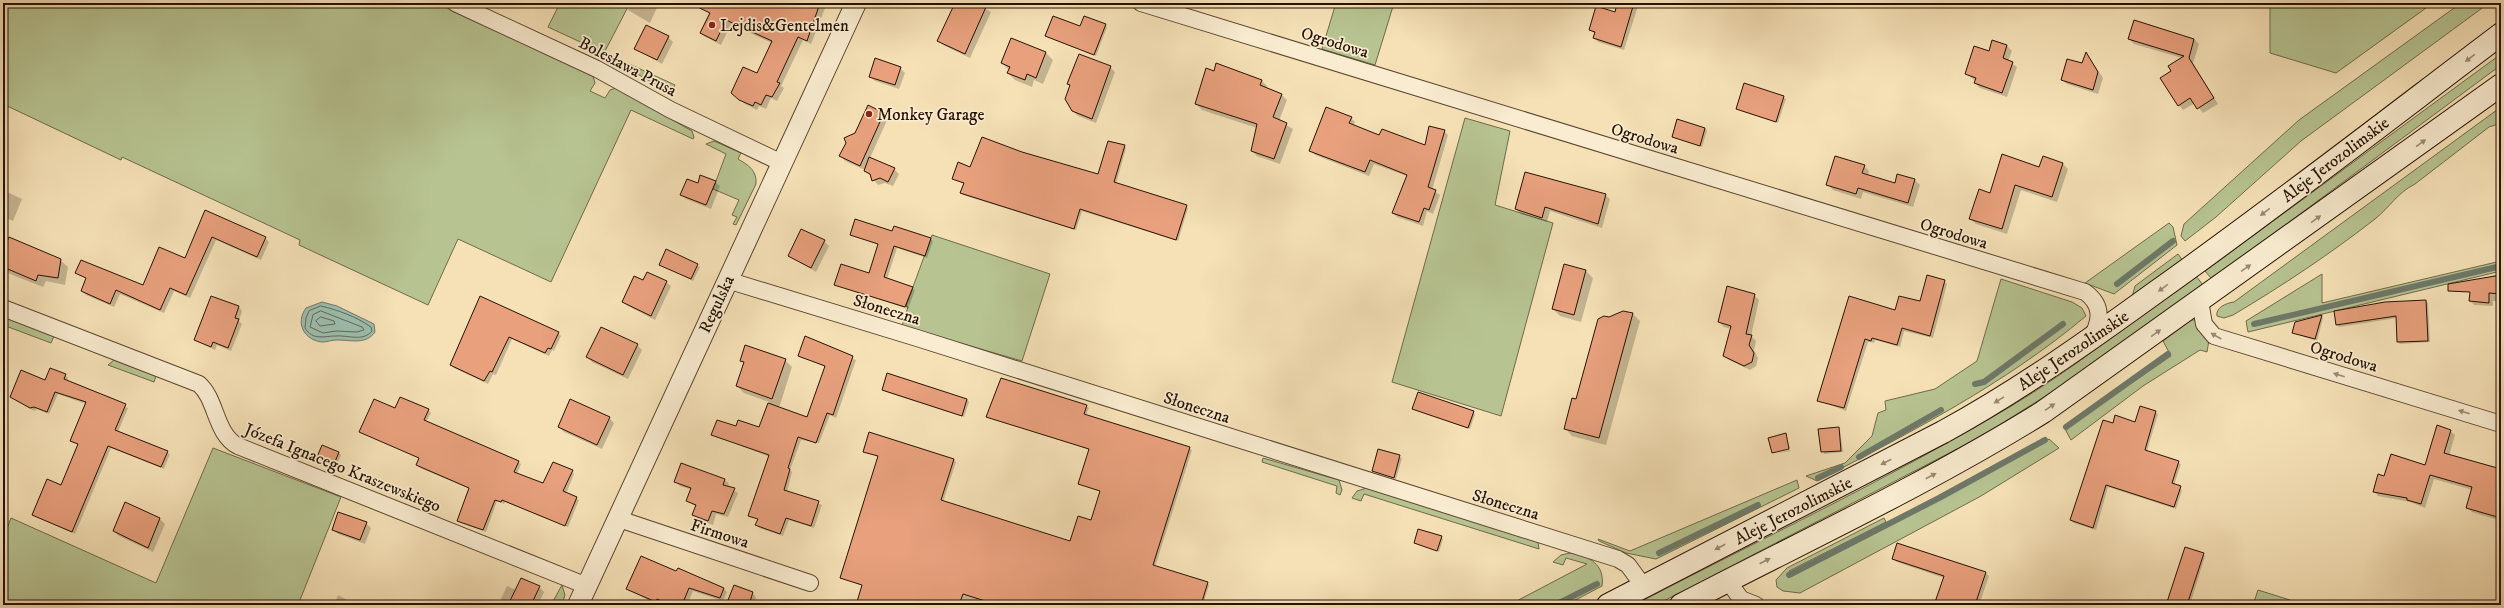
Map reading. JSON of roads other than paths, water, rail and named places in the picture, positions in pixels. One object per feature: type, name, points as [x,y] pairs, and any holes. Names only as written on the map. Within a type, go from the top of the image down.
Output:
[{"type":"main road","name":"Aleje Jerozolimskie","points":[[1608,605],[1968,419],[2090,339],[2206,256],[2501,34]]},
{"type":"main road","name":"Aleje Jerozolimskie","points":[[1681,605],[1993,443],[2094,377],[2501,86]]},
{"type":"street","name":"Bolesława Prusa","points":[[455,3],[597,69],[670,110],[782,163]]},
{"type":"street","name":"Regulska","points":[[578,605],[856,3]]},
{"type":"street","name":"Ogrodowa","points":[[1141,3],[2085,292],[2097,304],[2099,321],[2090,339]]},
{"type":"street","name":"Słoneczna","points":[[727,280],[918,338],[1618,559],[1628,565],[1644,587]]},
{"type":"street","name":"Ogrodowa","points":[[2200,301],[2204,324],[2214,336],[2501,424]]},
{"type":"street","name":"Józefa Ignacego Kraszewskiego","points":[[3,308],[199,384],[206,392],[224,433],[238,446],[339,485],[586,586]]},
{"type":"street","name":"Firmowa","points":[[619,519],[810,583]]},
{"type":"street","points":[[1728,581],[1741,599],[1756,605]]},
{"type":"water","points":[[322,302],[337,306],[374,324],[375,332],[367,339],[358,341],[337,340],[322,342],[310,338],[303,330],[301,319],[306,308]]},
{"type":"waterway","points":[[2117,284],[2173,241]]},
{"type":"waterway","points":[[2254,324],[2501,266]]},
{"type":"waterway","points":[[1975,384],[1984,382],[2063,324]]},
{"type":"waterway","points":[[2066,427],[2168,354]]},
{"type":"waterway","points":[[1859,457],[1941,410]]},
{"type":"waterway","points":[[1789,575],[1939,498],[2045,440]]},
{"type":"waterway","points":[[1818,478],[1841,467]]},
{"type":"waterway","points":[[1659,553],[1758,505]]},
{"type":"waterway","points":[[1555,605],[1597,584]]},
{"type":"place","name":"Lejdis&Gentelmen","points":[[712,25]]},
{"type":"place","name":"Monkey Garage","points":[[869,114]]}]
